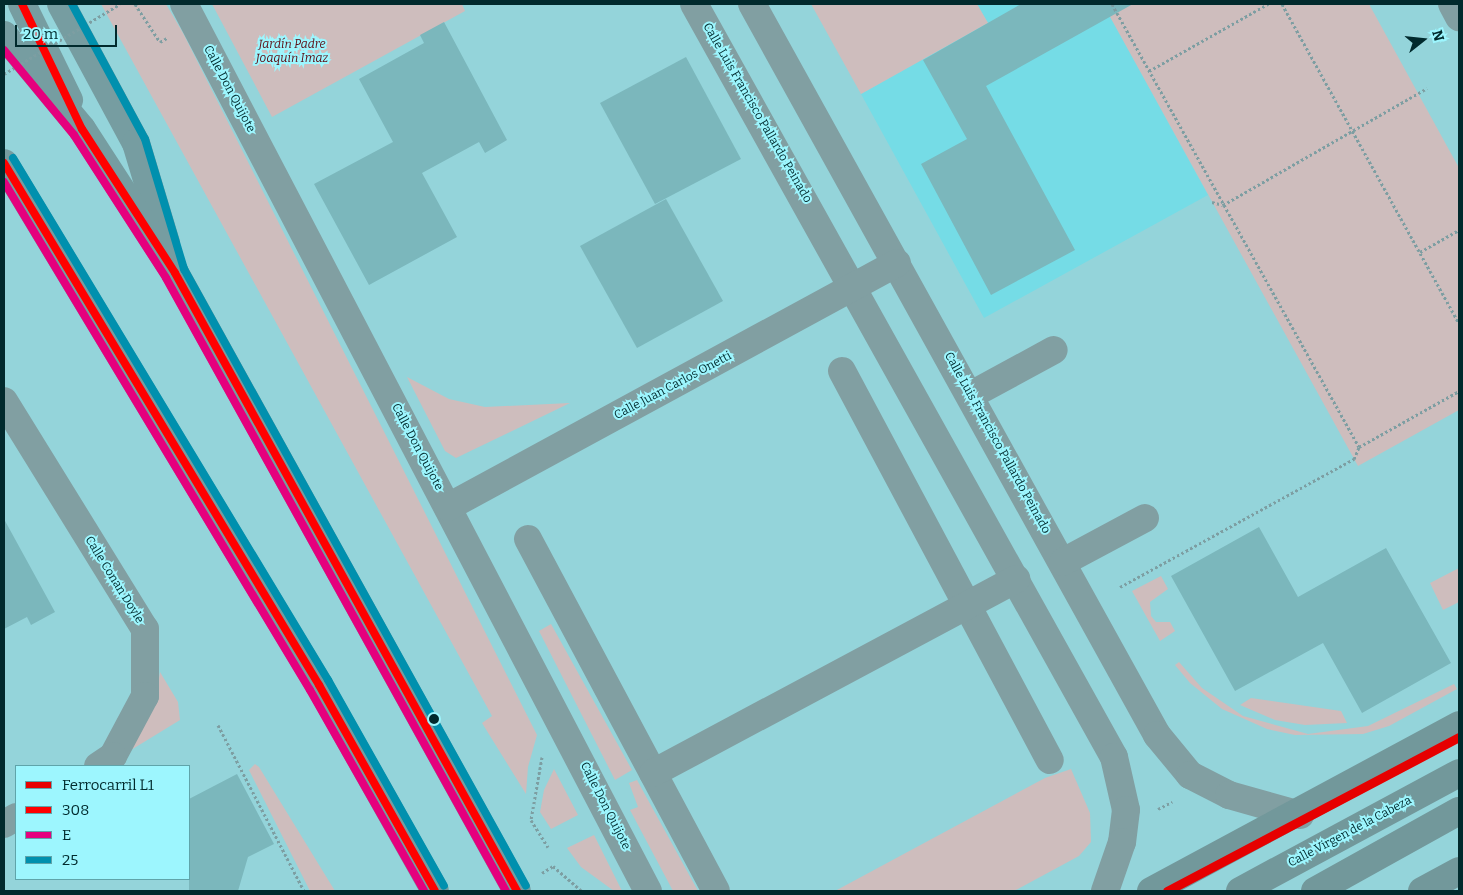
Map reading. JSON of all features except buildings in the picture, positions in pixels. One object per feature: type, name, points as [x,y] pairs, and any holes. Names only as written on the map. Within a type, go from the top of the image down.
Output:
[{"type":"highway","points":[[22,4],[82,129]]},
{"type":"highway","points":[[61,4],[136,143],[175,273]]},
{"type":"highway","points":[[4,35],[82,129],[175,273],[517,891]]},
{"type":"highway","points":[[4,163],[314,678],[435,891]]},
{"type":"main road","points":[[1151,891],[1300,815],[1459,725]]},
{"type":"main road","name":"Calle Virgen de la Cabeza","points":[[1240,891],[1459,773]]},
{"type":"main road","points":[[1315,891],[1459,811]]},
{"type":"main road","points":[[1422,891],[1459,870]]},
{"type":"street","name":"Calle Don Quijote","points":[[184,4],[648,891]]},
{"type":"street","name":"Calle Luis Francisco Pallardo Peinado","points":[[694,4],[856,288],[1114,757],[1126,810],[1122,842],[1105,891]]},
{"type":"street","name":"Calle Luis Francisco Pallardo Peinado","points":[[752,4],[971,395],[1157,735],[1190,775],[1229,795],[1300,815]]},
{"type":"street","points":[[1452,4],[1459,17]]},
{"type":"street","name":"Calle Juan Carlos Onetti","points":[[448,506],[856,288],[897,263]]},
{"type":"street","points":[[971,395],[1054,350]]},
{"type":"street","points":[[842,371],[1050,760]]},
{"type":"street","name":"Calle Conan Doyle","points":[[4,401],[145,629],[145,696],[113,756],[100,765]]},
{"type":"street","points":[[1063,562],[1145,518]]},
{"type":"street","points":[[528,539],[716,891]]},
{"type":"street","points":[[653,772],[1016,578]]},
{"type":"street","points":[[4,824],[15,818]]},
{"type":"path","points":[[4,74],[120,4]]},
{"type":"path","points":[[135,4],[160,42],[170,37],[164,29]]},
{"type":"path","points":[[1112,4],[1222,205],[1359,447]]},
{"type":"path","points":[[1149,71],[1268,4]]},
{"type":"path","points":[[1282,4],[1459,323]]},
{"type":"path","points":[[1212,202],[1222,205],[1428,88]]},
{"type":"path","points":[[1420,252],[1459,230]]},
{"type":"path","points":[[1120,587],[1354,459],[1359,447],[1459,391]]},
{"type":"path","points":[[218,725],[304,891]]},
{"type":"path","points":[[548,847],[531,820],[536,778],[546,752],[565,731]]},
{"type":"shaded area","points":[[977,4],[1103,4],[1208,195],[984,318],[861,94],[988,23]]},
{"type":"green space","points":[[101,4],[166,4],[183,33],[537,735],[528,767],[526,794],[482,723],[492,716]]},
{"type":"green space","name":"Jardín Padre Joaquín Imaz","points":[[212,4],[462,4],[465,11],[272,117]]},
{"type":"green space","points":[[811,4],[977,4],[988,23],[861,94]]},
{"type":"green space","points":[[1103,4],[1369,4],[1459,168],[1459,410],[1358,466]]},
{"type":"green space","points":[[407,377],[449,399],[485,407],[570,403],[456,458],[445,451]]},
{"type":"green space","points":[[1459,568],[1459,602],[1443,610],[1430,583]]},
{"type":"green space","points":[[1161,576],[1168,589],[1150,602],[1151,616],[1156,622],[1170,622],[1175,631],[1160,641],[1132,591]]},
{"type":"green space","points":[[551,624],[632,770],[615,780],[539,631]]},
{"type":"green space","points":[[1179,662],[1202,688],[1243,716],[1308,734],[1368,726],[1454,684],[1457,689],[1389,726],[1363,734],[1295,735],[1267,729],[1222,709],[1190,683],[1175,665]]},
{"type":"green space","points":[[160,672],[178,702],[180,720],[131,750],[156,696]]},
{"type":"green space","points":[[1251,698],[1341,711],[1347,723],[1305,725],[1275,720],[1240,705]]},
{"type":"green space","points":[[255,764],[259,767],[335,891],[310,891],[249,770]]},
{"type":"green space","points":[[554,769],[578,815],[551,829],[540,812],[544,790]]},
{"type":"green space","points":[[1071,769],[1090,813],[1091,842],[1079,856],[1014,891],[835,891],[1045,778]]},
{"type":"green space","points":[[637,780],[698,891],[673,891],[630,810],[638,807],[629,783]]},
{"type":"green space","points":[[594,835],[622,891],[614,891],[581,867],[567,848]]},
{"type":"rail line","name":"L1","points":[[1167,891],[1459,737]]},
{"type":"transit line","name":"308","points":[[22,4],[82,129],[175,273],[517,891]]},
{"type":"transit line","name":"25","points":[[72,4],[145,139],[184,269],[526,886]]},
{"type":"transit line","name":"E","points":[[4,50],[74,135],[166,278],[506,891]]},
{"type":"transit line","name":"25","points":[[13,158],[328,680],[444,886]]},
{"type":"transit line","name":"308","points":[[4,163],[319,685],[435,891]]},
{"type":"transit line","name":"E","points":[[4,182],[310,690],[424,891]]}]
